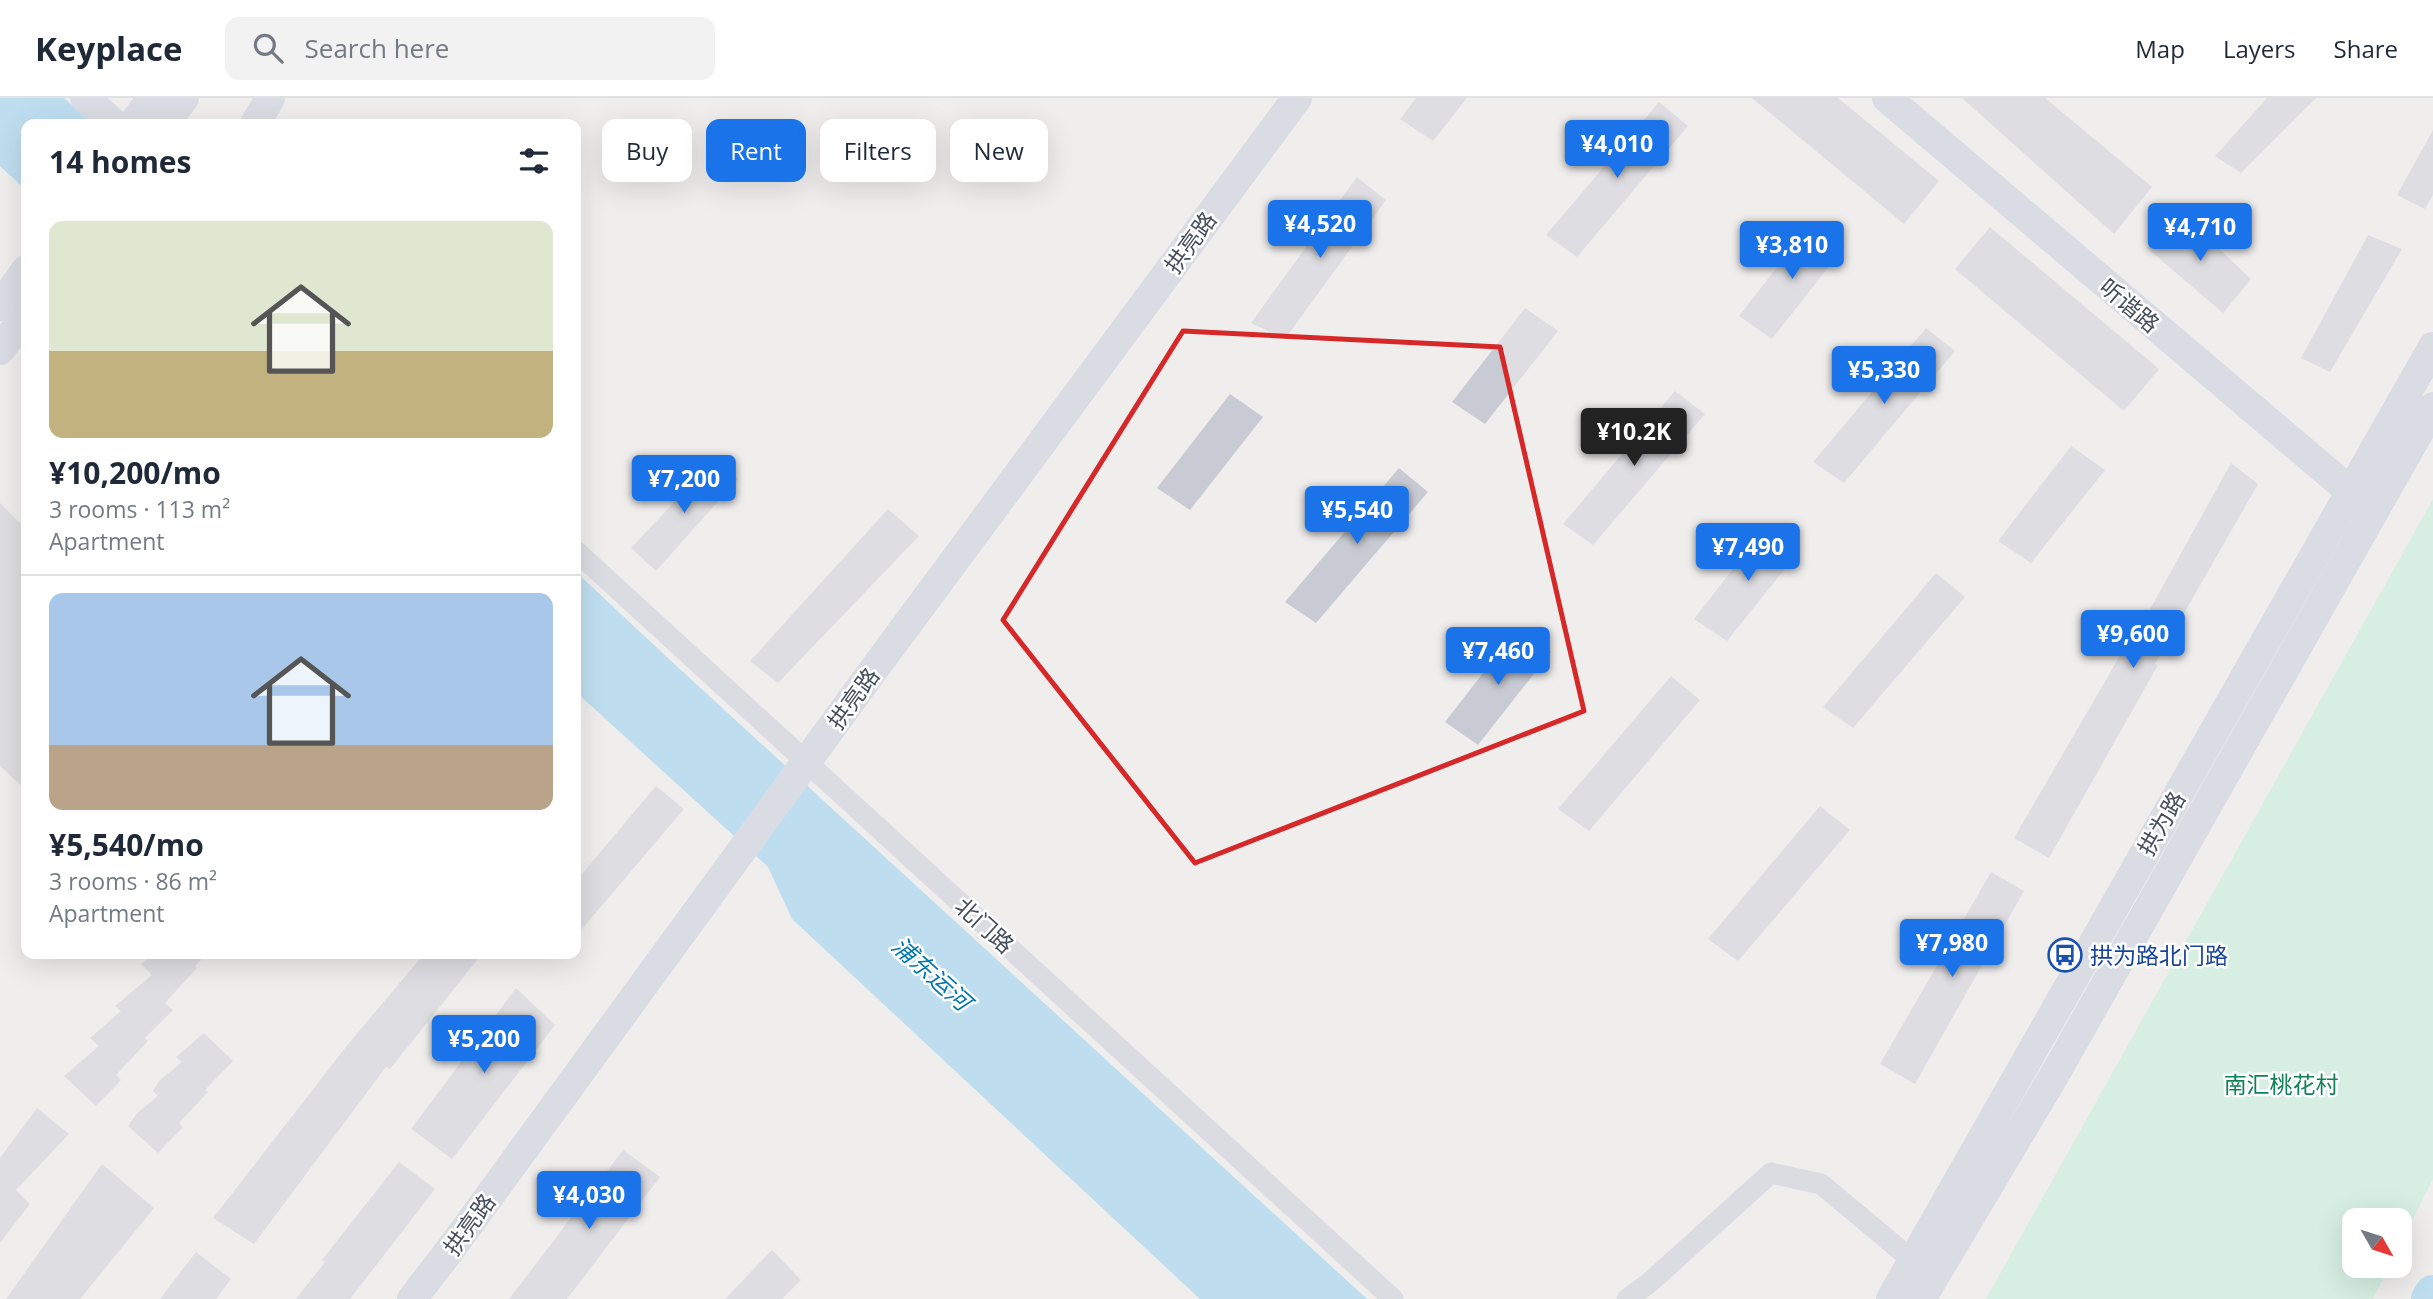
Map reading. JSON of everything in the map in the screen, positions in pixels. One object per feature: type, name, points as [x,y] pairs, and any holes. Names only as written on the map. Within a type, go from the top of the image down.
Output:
[{"type":"street","points":[[85,98],[108,119]]},
{"type":"street","points":[[259,119],[270,98]]},
{"type":"street","name":"拱亮路","points":[[412,1299],[1297,98]]},
{"type":"street","name":"听谐路","points":[[1886,98],[2374,510]]},
{"type":"street","points":[[142,119],[165,107]]},
{"type":"street","points":[[0,350],[16,295]]},
{"type":"street","name":"拱为路","points":[[1922,1279],[2350,491],[2433,347]]},
{"type":"street","name":"拱为路","points":[[1891,1299],[1922,1279],[2055,1074],[2433,407]]},
{"type":"street","name":"北门路","points":[[581,556],[1393,1299]]},
{"type":"street","points":[[1627,1299],[1648,1284],[1771,1173],[1821,1184],[1922,1279]]},
{"type":"highlighted area","points":[[1183,331],[1500,347],[1584,711],[1195,863],[1003,620]]},
{"type":"green space","name":"南汇桃花村","points":[[2433,499],[2433,1179],[2412,1220],[2412,1208],[2342,1208],[2342,1278],[2384,1278],[2373,1299],[1986,1299]]},
{"type":"water","points":[[0,98],[64,98],[87,119],[21,119],[21,185],[0,166]]},
{"type":"water","name":"浦东运河","points":[[581,577],[1367,1299],[1200,1299],[792,919],[768,867],[581,697]]},
{"type":"building","points":[[1416,98],[1467,98],[1433,141],[1400,119]]},
{"type":"building","points":[[1752,98],[1838,98],[1939,181],[1904,224]]},
{"type":"building","points":[[1962,98],[2045,98],[2152,187],[2114,234]]},
{"type":"building","points":[[2267,98],[2316,98],[2241,173],[2215,156]]},
{"type":"building","points":[[1659,102],[1688,126],[1577,257],[1546,235]]},
{"type":"building","points":[[2433,130],[2433,195],[2425,209],[2397,195]]},
{"type":"building","points":[[1357,177],[1386,200],[1285,339],[1251,323]]},
{"type":"building","points":[[2180,212],[2251,279],[2223,313],[2147,248]]},
{"type":"building","points":[[1812,222],[1845,246],[1772,339],[1739,316]]},
{"type":"building","points":[[1990,227],[2159,369],[2124,411],[1955,269]]},
{"type":"building","points":[[2368,235],[2402,249],[2330,372],[2301,358]]},
{"type":"building","points":[[1525,308],[1558,331],[1485,424],[1452,402]]},
{"type":"building","points":[[1926,328],[1955,351],[1844,483],[1813,462]]},
{"type":"building","points":[[1675,391],[1705,414],[1593,545],[1563,524]]},
{"type":"building","points":[[1230,394],[1263,417],[1190,510],[1157,488]]},
{"type":"building","points":[[2071,446],[2105,470],[2031,563],[1998,541]]},
{"type":"building","points":[[716,458],[738,479],[656,571],[631,548]]},
{"type":"building","points":[[2231,463],[2258,484],[2155,664],[2158,665],[2049,858],[2014,838],[2125,647],[2128,649]]},
{"type":"building","points":[[1399,468],[1428,492],[1316,623],[1285,602]]},
{"type":"building","points":[[0,503],[21,524],[21,785],[0,766]]},
{"type":"building","points":[[888,509],[919,536],[778,683],[750,661]]},
{"type":"building","points":[[1767,525],[1801,549],[1727,641],[1694,619]]},
{"type":"building","points":[[1936,573],[1965,597],[1853,728],[1823,707]]},
{"type":"building","points":[[1518,628],[1551,652],[1478,745],[1445,722]]},
{"type":"building","points":[[1671,676],[1700,700],[1589,831],[1558,809]]},
{"type":"building","points":[[656,786],[684,809],[581,930],[581,875]]},
{"type":"building","points":[[1820,806],[1850,830],[1738,961],[1708,939]]},
{"type":"building","points":[[1991,872],[2024,891],[1915,1084],[1880,1064]]},
{"type":"building","points":[[147,959],[202,959],[165,1003],[173,1010],[145,1038],[148,1041],[116,1075],[121,1080],[96,1106],[64,1076],[99,1046],[90,1038],[121,1011],[115,1006],[152,975],[141,964]]},
{"type":"building","points":[[420,959],[478,959],[390,1069],[386,1067],[254,1244],[213,1218],[349,1043]]},
{"type":"building","points":[[516,988],[555,1025],[452,1159],[411,1129]]},
{"type":"building","points":[[204,1033],[233,1061],[205,1090],[208,1092],[179,1123],[183,1127],[158,1153],[128,1126],[137,1113],[158,1096],[153,1091],[160,1080],[182,1062],[176,1057]]},
{"type":"building","points":[[37,1108],[69,1134],[16,1190],[30,1204],[0,1243],[0,1158]]},
{"type":"building","points":[[623,1150],[660,1177],[567,1299],[509,1299]]},
{"type":"building","points":[[399,1162],[435,1189],[350,1299],[296,1299],[325,1262],[322,1260]]},
{"type":"building","points":[[102,1164],[154,1208],[80,1299],[6,1299]]},
{"type":"building","points":[[772,1250],[801,1280],[782,1299],[725,1299]]},
{"type":"building","points":[[196,1252],[231,1279],[216,1299],[160,1299]]},
{"type":"waterway","points":[[2430,1299],[2433,1294]]},
{"type":"place","name":"拱为路北门路","points":[[2065,955]]}]
